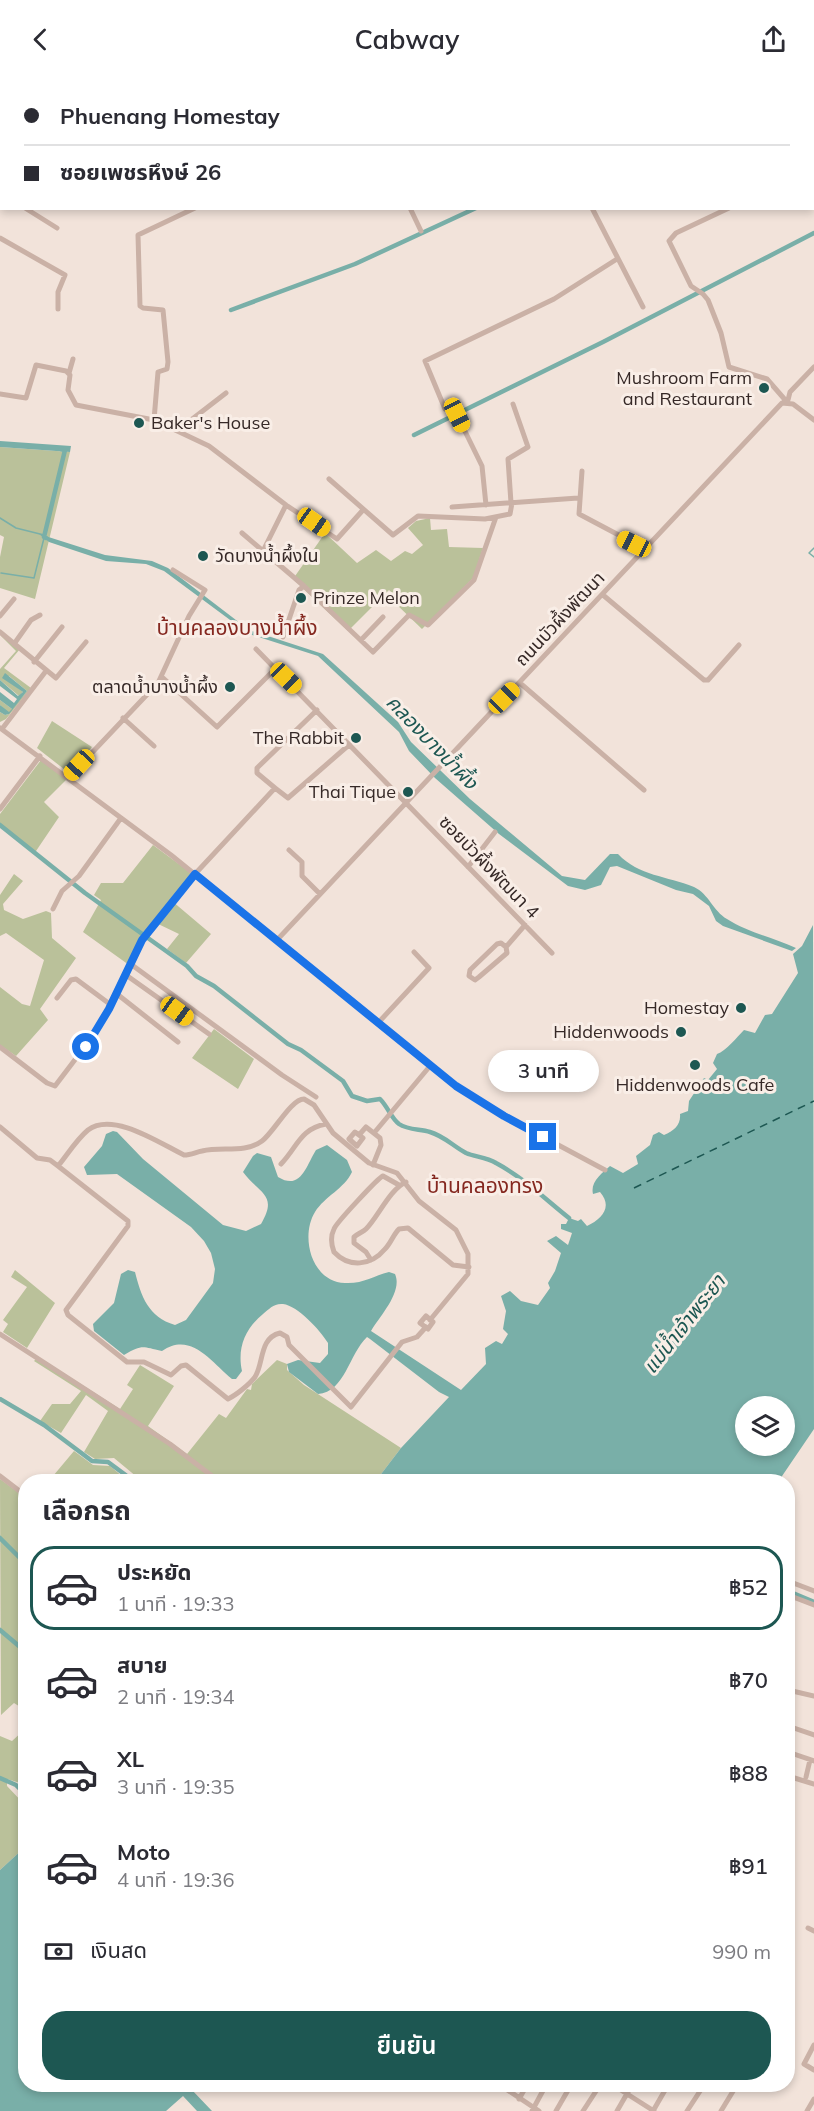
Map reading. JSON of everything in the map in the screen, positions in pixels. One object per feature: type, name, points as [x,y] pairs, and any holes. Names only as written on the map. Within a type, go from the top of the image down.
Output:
[{"type":"street","points":[[28,210],[57,228]]},
{"type":"street","points":[[154,420],[158,373],[167,369],[168,362],[163,310],[140,306],[138,236],[191,210]]},
{"type":"street","points":[[411,210],[421,231]]},
{"type":"street","points":[[593,210],[643,307]]},
{"type":"street","points":[[725,210],[671,236],[671,247],[691,286],[703,294],[718,325],[729,367],[767,379],[789,403],[814,420]]},
{"type":"street","points":[[0,238],[65,274],[59,290],[58,309]]},
{"type":"street","points":[[486,505],[482,466],[457,415],[445,409],[425,361],[554,299],[617,259]]},
{"type":"street","points":[[73,359],[69,373],[69,390],[78,406],[154,420],[178,430],[221,453],[286,506],[337,539],[363,510]]},
{"type":"street","points":[[0,394],[26,398],[36,365],[69,373]]},
{"type":"street","name":"ถนนบัวผึ้งพัฒนา","points":[[277,940],[429,776],[647,550],[782,403],[789,403],[790,392],[814,367]]},
{"type":"street","points":[[178,430],[226,393]]},
{"type":"street","points":[[329,479],[393,535],[417,516],[496,517],[510,513],[512,503],[508,459],[528,449],[513,404]]},
{"type":"street","points":[[582,471],[578,512],[586,520],[647,550]]},
{"type":"street","points":[[452,507],[578,498]]},
{"type":"street","points":[[263,551],[286,506]]},
{"type":"street","points":[[242,533],[304,586],[373,652],[409,615],[428,625],[474,580],[496,517]]},
{"type":"street","points":[[68,777],[162,677],[189,616],[205,590],[173,570]]},
{"type":"street","points":[[283,637],[299,590],[304,586]]},
{"type":"street","points":[[603,595],[704,680],[708,680],[739,645]]},
{"type":"street","points":[[0,616],[14,599]]},
{"type":"street","points":[[14,644],[31,620],[40,615]]},
{"type":"street","points":[[361,640],[383,617]]},
{"type":"street","points":[[34,662],[62,627]]},
{"type":"street","points":[[0,632],[34,662],[58,678],[86,642]]},
{"type":"street","name":"ซอยบัวผึ้งพัฒนา 4","points":[[255,649],[552,953]]},
{"type":"street","points":[[162,677],[217,727],[276,668]]},
{"type":"street","points":[[46,671],[1,728],[195,874],[430,1066],[504,1116],[605,1170]]},
{"type":"street","points":[[520,683],[644,790]]},
{"type":"street","points":[[317,710],[257,768],[258,772],[288,798],[350,744]]},
{"type":"street","points":[[123,718],[154,746]]},
{"type":"street","points":[[0,809],[40,756]]},
{"type":"street","points":[[0,1047],[47,1083],[55,1086],[76,1061],[111,1005],[142,940],[195,874],[275,788]]},
{"type":"street","points":[[53,909],[62,891],[121,818]]},
{"type":"street","points":[[468,867],[495,832]]},
{"type":"street","points":[[289,850],[302,862],[302,876],[320,894]]},
{"type":"street","points":[[506,947],[525,925]]},
{"type":"street","points":[[501,943],[506,947],[507,953],[479,977],[475,980],[469,976],[470,970],[497,944],[501,943]]},
{"type":"street","points":[[378,1023],[429,968],[414,952]]},
{"type":"street","points":[[132,964],[282,1075],[316,1097]]},
{"type":"street","points":[[126,975],[209,1035]]},
{"type":"street","points":[[57,998],[71,980],[76,979],[111,1005]]},
{"type":"street","points":[[117,994],[178,1042]]},
{"type":"street","points":[[374,1133],[430,1066]]},
{"type":"street","points":[[0,1127],[37,1158],[50,1160],[128,1221],[128,1226],[66,1310],[68,1314],[127,1362],[144,1362],[167,1375],[186,1365],[228,1399],[254,1378],[265,1346],[275,1334],[285,1335],[289,1345],[344,1402],[352,1406],[402,1342],[417,1337],[426,1327],[420,1323],[426,1316],[430,1320],[465,1281],[469,1267],[468,1254],[456,1230],[419,1201],[406,1182],[388,1168],[373,1165],[326,1124],[314,1105],[299,1099],[272,1133],[259,1143],[241,1149],[202,1151],[184,1155],[120,1125],[99,1126],[87,1131],[58,1166]]},
{"type":"street","points":[[281,1164],[296,1148],[300,1136],[311,1127],[326,1124]]},
{"type":"street","points":[[359,1135],[366,1127],[382,1141],[373,1165]]},
{"type":"street","points":[[399,1185],[389,1178],[379,1177],[356,1206],[338,1221],[333,1229],[332,1247],[339,1258],[351,1263],[371,1260],[386,1249],[399,1229],[408,1228],[453,1265],[469,1267]]},
{"type":"street","points":[[371,1260],[366,1252],[354,1243],[354,1237],[366,1230],[399,1185],[406,1182]]},
{"type":"street","points":[[0,1334],[170,1444],[209,1474]]},
{"type":"street","points":[[0,1476],[18,1490]]},
{"type":"street","points":[[795,1584],[814,1591]]},
{"type":"street","points":[[795,1598],[814,1605]]},
{"type":"street","points":[[795,1692],[814,1696]]},
{"type":"street","points":[[795,1728],[814,1735]]},
{"type":"street","points":[[795,1755],[812,1761],[806,1777]]},
{"type":"street","points":[[795,1778],[814,1784]]},
{"type":"street","points":[[808,1928],[814,1931]]},
{"type":"street","points":[[814,2045],[804,2064],[814,2070]]},
{"type":"street","points":[[510,2092],[535,2110],[543,2092]]},
{"type":"street","points":[[519,2099],[523,2092]]},
{"type":"street","points":[[556,2111],[568,2092]]},
{"type":"street","points":[[583,2111],[595,2092]]},
{"type":"street","points":[[622,2092],[654,2111],[664,2092]]},
{"type":"street","points":[[617,2111],[628,2092]]},
{"type":"street","points":[[687,2111],[699,2092]]},
{"type":"street","points":[[721,2111],[733,2092]]},
{"type":"street","points":[[807,2111],[814,2099]]},
{"type":"green space","points":[[0,447],[70,452],[35,599],[0,588],[0,557],[4,537],[0,535]]},
{"type":"green space","points":[[430,518],[431,530],[447,529],[449,547],[483,548],[473,578],[422,629],[395,603],[399,599],[389,590],[348,631],[293,579],[325,533],[357,563],[376,550],[391,561],[405,551],[412,554],[423,545],[408,528],[416,521]]},
{"type":"green space","points":[[0,635],[20,649],[4,668],[31,688],[6,719],[0,722],[0,712],[5,715],[9,714],[0,705],[0,700],[12,709],[27,691],[9,676],[6,679],[23,692],[19,696],[0,680],[0,669],[16,651]]},
{"type":"green space","points":[[52,721],[92,747],[69,773],[37,748]]},
{"type":"green space","points":[[41,760],[67,779],[44,802],[59,817],[34,854],[0,826],[0,814]]},
{"type":"green space","points":[[153,845],[191,873],[172,901],[211,934],[186,963],[167,949],[179,934],[154,922],[139,938],[129,965],[83,932],[101,900],[94,895],[101,883],[123,883]]},
{"type":"green space","points":[[14,874],[23,881],[3,904],[4,910],[23,919],[46,911],[51,913],[52,938],[76,958],[40,1009],[48,1020],[16,1056],[0,1045],[0,987],[22,1004],[30,1006],[44,960],[6,933],[0,936],[0,895]]},
{"type":"green space","points":[[214,1029],[254,1059],[238,1089],[192,1058]]},
{"type":"green space","points":[[15,1270],[55,1303],[27,1348],[3,1332],[8,1324],[3,1320],[27,1287],[11,1277]]},
{"type":"green space","points":[[38,1357],[120,1409],[133,1389],[127,1385],[140,1365],[174,1386],[148,1426],[187,1454],[219,1414],[226,1418],[247,1389],[251,1390],[252,1384],[277,1360],[287,1364],[287,1370],[304,1385],[401,1448],[381,1474],[133,1474],[114,1458],[95,1459],[84,1452],[108,1411],[86,1395],[61,1433],[40,1421],[52,1404],[70,1404],[81,1391],[34,1361]]},
{"type":"green space","points":[[74,1451],[93,1465],[110,1466],[120,1474],[55,1474]]},
{"type":"green space","points":[[0,1479],[18,1492],[18,1706],[14,1703],[1,1715]]},
{"type":"green space","points":[[18,1735],[18,1782],[7,1779],[7,1786],[18,1798],[18,1853],[0,1870],[0,1736],[12,1741]]},
{"type":"water","points":[[0,441],[71,446],[70,452],[0,447]]},
{"type":"water","points":[[39,534],[105,555],[152,561],[168,568],[249,630],[323,654],[398,722],[411,742],[470,799],[562,876],[585,880],[610,854],[618,854],[644,871],[694,887],[704,894],[722,916],[735,924],[796,948],[792,951],[723,926],[716,921],[709,906],[693,894],[676,890],[617,866],[610,867],[601,885],[585,890],[568,886],[499,834],[435,778],[409,751],[399,732],[318,656],[249,634],[164,571],[146,564],[106,561],[49,542]]},
{"type":"water","points":[[5,673],[27,691],[9,714],[5,715],[0,712],[0,705],[9,712],[12,709],[0,700],[0,692],[14,703],[17,699],[0,686],[0,680],[18,696],[23,692],[2,678]]},
{"type":"water","name":"แม่น้ำเจ้าพระยา","points":[[813,925],[814,1429],[783,1474],[381,1474],[401,1448],[449,1397],[439,1392],[367,1337],[335,1387],[318,1394],[289,1372],[287,1364],[298,1360],[320,1363],[328,1354],[328,1343],[302,1314],[283,1304],[270,1308],[251,1326],[242,1347],[242,1371],[236,1379],[232,1379],[208,1357],[191,1347],[172,1346],[162,1351],[143,1347],[124,1355],[94,1331],[93,1324],[114,1303],[121,1274],[128,1270],[135,1272],[143,1297],[152,1311],[158,1317],[175,1325],[186,1320],[213,1283],[215,1269],[211,1253],[191,1227],[117,1174],[87,1175],[84,1167],[102,1146],[106,1134],[117,1132],[143,1159],[223,1225],[246,1231],[261,1224],[268,1206],[264,1195],[243,1172],[253,1156],[257,1153],[271,1157],[278,1177],[292,1181],[302,1175],[316,1150],[327,1145],[347,1160],[352,1172],[349,1178],[319,1206],[311,1222],[309,1245],[317,1266],[333,1281],[345,1283],[363,1281],[389,1272],[395,1274],[397,1281],[393,1296],[371,1331],[461,1390],[486,1364],[485,1348],[496,1341],[502,1344],[508,1334],[503,1329],[506,1311],[501,1296],[510,1291],[521,1301],[538,1305],[550,1288],[548,1283],[561,1253],[547,1241],[556,1236],[568,1245],[572,1233],[561,1229],[561,1224],[566,1224],[569,1218],[578,1221],[581,1219],[587,1226],[601,1216],[606,1203],[600,1192],[593,1194],[593,1186],[597,1178],[610,1166],[623,1173],[638,1164],[636,1156],[650,1145],[653,1135],[659,1132],[664,1135],[676,1127],[680,1114],[688,1111],[689,1101],[704,1078],[708,1080],[717,1069],[713,1063],[717,1054],[728,1047],[744,1030],[755,1033],[765,1015],[772,1014],[798,973],[793,954],[802,946]]},
{"type":"water","points":[[18,1853],[18,2092],[194,2092],[212,2111],[197,2111],[183,2096],[166,2111],[0,2111],[0,1870]]},
{"type":"waterway","points":[[231,310],[355,264],[472,210]]},
{"type":"waterway","points":[[414,435],[603,342],[814,233]]},
{"type":"waterway","points":[[46,538],[44,537],[65,450],[61,449]]},
{"type":"waterway","points":[[0,518],[16,528],[44,535]]},
{"type":"waterway","points":[[1,573],[34,578],[44,538]]},
{"type":"waterway","points":[[814,548],[809,553],[814,557]]},
{"type":"waterway","points":[[184,695],[194,681]]},
{"type":"waterway","points":[[0,825],[85,893],[187,966],[196,976],[214,986],[288,1044],[301,1050],[343,1081],[352,1096],[367,1101],[380,1099],[402,1126],[435,1134],[466,1153],[496,1163],[525,1182],[569,1218]]},
{"type":"waterway","points":[[0,1399],[44,1425],[92,1461],[108,1462],[124,1474]]},
{"type":"waterway","points":[[0,1538],[18,1556]]},
{"type":"waterway","points":[[795,1594],[814,1602]]},
{"type":"waterway","points":[[0,1630],[18,1645]]},
{"type":"waterway","points":[[0,1778],[18,1787]]},
{"type":"ferry route","points":[[634,1188],[814,1101]]},
{"type":"place","name":"Mushroom Farm and Restaurant","points":[[764,388]]},
{"type":"place","name":"Baker's House","points":[[139,423]]},
{"type":"place","name":"วัดบางน้ำผึ้งใน","points":[[203,556]]},
{"type":"place","name":"Prinze Melon","points":[[301,598]]},
{"type":"place","name":"ตลาดน้ำบางน้ำผึ้ง","points":[[230,687]]},
{"type":"place","name":"The Rabbit","points":[[356,738]]},
{"type":"place","name":"Thai Tique","points":[[408,792]]},
{"type":"place","name":"Homestay","points":[[741,1008]]},
{"type":"place","name":"Hiddenwoods","points":[[681,1032]]},
{"type":"place","name":"Hiddenwoods Cafe","points":[[695,1065]]},
{"type":"district","name":"บ้านคลองบางน้ำผึ้ง","points":[[237,628]]},
{"type":"district","name":"บ้านคลองทรง","points":[[485,1186]]},
{"type":"route","points":[[86,1047],[109,1009],[142,940],[195,874],[456,1086],[543,1137]]},
{"type":"water label","name":"คลองบางน้ำผึ้ง","points":[[432,742]]}]
